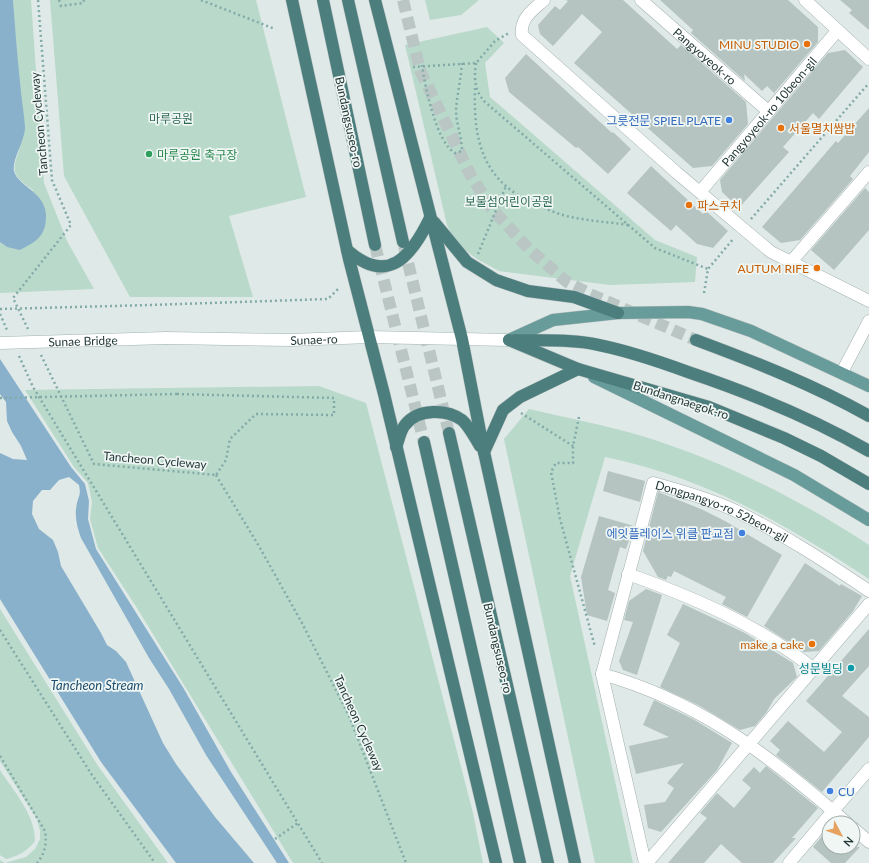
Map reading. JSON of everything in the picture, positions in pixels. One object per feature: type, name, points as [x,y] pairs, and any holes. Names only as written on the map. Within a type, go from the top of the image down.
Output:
[{"type":"highway","points":[[292,0],[347,250],[384,394],[496,863]]},
{"type":"highway","name":"Bundangsuseo-ro","points":[[323,0],[375,244]]},
{"type":"highway","name":"Bundangsuseo-ro","points":[[348,0],[403,242]]},
{"type":"highway","points":[[375,0],[462,339],[484,452],[575,863]]},
{"type":"highway","points":[[347,250],[359,260],[374,267],[392,265],[413,247],[422,235],[430,218]]},
{"type":"highway","points":[[430,218],[467,262],[496,280],[528,291],[574,297],[618,313]]},
{"type":"highway","name":"Bundangnaegok-ro","points":[[509,340],[578,369],[709,407],[784,438],[821,456],[869,484]]},
{"type":"highway","name":"Bundangnaegok-ro","points":[[509,340],[594,344],[669,365],[729,386],[771,403],[869,451]]},
{"type":"highway","points":[[696,340],[775,370],[826,393],[869,416]]},
{"type":"highway","points":[[484,452],[503,410],[520,397],[578,369]]},
{"type":"highway","points":[[396,449],[400,434],[406,424],[413,418],[425,413],[437,412],[450,414],[463,421],[484,452]]},
{"type":"highway","name":"Bundangsuseo-ro","points":[[449,433],[548,863]]},
{"type":"highway","points":[[424,442],[520,863]]},
{"type":"main road","points":[[509,340],[553,320],[618,313],[688,312],[702,314],[751,331],[842,372],[869,386]]},
{"type":"main road","points":[[578,369],[794,475],[869,520]]},
{"type":"street","points":[[544,0],[528,15],[521,26],[522,35],[700,192],[771,252],[790,263],[869,301]]},
{"type":"street","name":"Pangyoyeok-ro","points":[[641,0],[768,111]]},
{"type":"street","points":[[805,0],[869,59]]},
{"type":"street","name":"Pangyoyeok-ro 10beon-gil","points":[[700,192],[837,31]]},
{"type":"street","points":[[790,263],[869,172]]},
{"type":"street","points":[[842,372],[869,321]]},
{"type":"street","name":"Sunae-ro","points":[[166,338],[291,340],[369,337],[462,339]]},
{"type":"street","name":"Sunae Bridge","points":[[5,339],[166,338]]},
{"type":"street","name":"Bundangnaegok-ro","points":[[462,339],[509,340]]},
{"type":"street","name":"Dongpangyo-ro 52beon-gil","points":[[646,863],[602,674],[653,483],[710,500],[750,518],[820,558],[869,591]]},
{"type":"street","points":[[628,574],[681,594],[722,612],[774,640],[814,669]]},
{"type":"street","name":"Dongpangyo-ro 52beon-gil","points":[[646,863],[869,604]]},
{"type":"street","points":[[602,674],[631,682],[682,705],[725,728],[750,744],[838,815]]},
{"type":"street","points":[[788,863],[869,769]]},
{"type":"street","points":[[861,835],[869,842]]},
{"type":"path","name":"Tancheon Cycleway","points":[[30,332],[13,298],[71,225],[52,180],[38,0]]},
{"type":"path","points":[[59,0],[61,6],[83,3],[84,0]]},
{"type":"path","points":[[201,0],[275,29]]},
{"type":"path","points":[[521,26],[495,41],[476,63],[476,122],[482,152],[492,173],[522,198],[553,212],[570,217],[628,225]]},
{"type":"path","points":[[422,65],[426,92],[444,142],[449,150],[455,153],[462,151],[462,140],[457,122],[456,108],[462,63]]},
{"type":"path","points":[[414,67],[422,65],[476,63]]},
{"type":"path","points":[[704,293],[708,269],[869,83]]},
{"type":"path","points":[[475,86],[478,94],[485,102],[655,248],[708,269]]},
{"type":"path","points":[[477,257],[506,186]]},
{"type":"path","points":[[0,309],[328,299],[339,288]]},
{"type":"path","points":[[0,314],[5,339]]},
{"type":"path","points":[[17,351],[33,387],[322,863]]},
{"type":"path","name":"Tancheon Cycleway","points":[[40,353],[94,464],[216,475],[260,548],[302,623],[348,716],[406,863]]},
{"type":"path","points":[[0,398],[177,394],[334,398],[334,414],[256,414],[230,439],[226,460],[216,475]]},
{"type":"path","points":[[520,413],[573,446]]},
{"type":"path","points":[[579,417],[573,446],[573,463],[556,463],[551,472],[560,519],[596,651]]},
{"type":"path","points":[[0,630],[92,775],[155,863]]},
{"type":"path","points":[[0,756],[45,831],[46,842],[43,855],[37,863]]},
{"type":"path","points":[[275,839],[298,823]]},
{"type":"green space","points":[[13,0],[31,0],[44,183],[67,241],[94,289],[0,293],[0,242],[7,247],[33,190],[18,178],[15,170],[16,158],[19,151]]},
{"type":"green space","name":"마루공원","points":[[50,0],[256,0],[306,197],[229,216],[253,297],[130,297],[64,176]]},
{"type":"green space","points":[[425,0],[479,0],[461,15],[430,20]]},
{"type":"green space","name":"보물섬어린이공원","points":[[487,27],[504,43],[485,63],[490,97],[655,240],[697,257],[695,282],[610,285],[499,271],[477,259],[464,249],[453,237],[447,225],[405,45]]},
{"type":"green space","points":[[319,386],[366,403],[473,813],[483,863],[293,863],[137,608],[98,548],[90,519],[92,502],[88,483],[74,467],[25,390]]},
{"type":"green space","points":[[529,409],[628,432],[702,457],[731,469],[788,497],[869,545],[869,579],[775,521],[711,490],[642,466],[605,457],[570,576],[633,863],[595,863],[504,439]]},
{"type":"green space","points":[[0,609],[98,766],[168,863],[5,863],[26,857],[35,849],[40,839],[40,831],[37,819],[0,761]]},
{"type":"green space","points":[[0,770],[28,812],[32,822],[35,841],[22,853],[6,859],[0,855]]},
{"type":"water","points":[[0,0],[13,0],[25,127],[15,161],[14,171],[17,177],[40,199],[44,206],[46,215],[44,231],[39,238],[20,250],[7,247],[0,242]]},
{"type":"water","name":"Tancheon Stream","points":[[0,359],[71,467],[85,484],[89,501],[88,519],[96,549],[184,689],[231,772],[289,863],[277,863],[206,755],[169,689],[149,658],[81,538],[76,517],[76,508],[80,493],[79,485],[69,477],[59,480],[50,490],[42,490],[33,501],[32,514],[39,529],[53,540],[58,552],[61,566],[107,645],[116,651],[126,662],[163,743],[176,764],[215,817],[254,863],[176,863],[101,762],[0,599],[0,453],[13,459],[27,460],[7,421],[6,402],[0,394]]},
{"type":"building","points":[[566,0],[623,0],[677,49],[681,45],[746,102],[748,124],[712,166],[693,168],[574,63],[602,32],[582,14],[553,46],[540,34],[538,25],[555,6],[560,10],[568,1]]},
{"type":"building","points":[[660,0],[788,0],[818,27],[818,42],[774,93],[767,86],[762,91],[744,74],[745,81],[691,33],[693,30]]},
{"type":"building","points":[[840,0],[869,0],[869,30],[849,13],[852,10]]},
{"type":"building","points":[[845,50],[863,67],[819,119],[813,113],[783,147],[789,152],[739,208],[722,192],[720,180],[828,53]]},
{"type":"building","points":[[526,54],[631,149],[608,174],[578,147],[576,148],[509,92],[505,78]]},
{"type":"building","points":[[869,108],[869,152],[850,176],[853,179],[800,240],[781,243],[762,227],[836,141],[838,143]]},
{"type":"building","points":[[651,166],[703,214],[706,211],[728,231],[713,248],[697,244],[676,225],[671,231],[627,193]]},
{"type":"building","points":[[865,188],[869,192],[869,230],[834,270],[811,250]]},
{"type":"building","points":[[608,471],[645,481],[640,502],[603,491]]},
{"type":"building","points":[[658,492],[701,509],[725,521],[782,555],[747,617],[722,604],[726,597],[674,571],[671,577],[668,576],[666,580],[658,577],[643,551]]},
{"type":"building","points":[[599,516],[634,526],[626,549],[620,547],[608,590],[615,593],[607,621],[587,615],[581,577]]},
{"type":"building","points":[[805,563],[840,586],[841,584],[862,596],[853,611],[819,651],[804,652],[764,626]]},
{"type":"building","points":[[646,589],[662,595],[637,675],[623,670],[619,661],[633,622],[624,620],[629,601]]},
{"type":"building","points":[[683,604],[745,633],[793,663],[797,677],[774,699],[766,713],[755,726],[740,730],[700,706],[660,687],[680,643],[667,635]]},
{"type":"building","points":[[869,629],[869,666],[842,696],[869,717],[869,737],[822,792],[776,755],[780,750],[770,741],[788,721],[824,752],[842,732],[806,701]]},
{"type":"building","points":[[654,700],[693,719],[732,743],[717,770],[661,832],[648,828],[644,805],[665,802],[674,788],[667,783],[684,763],[636,774],[629,746],[669,737],[643,725]]},
{"type":"building","points":[[766,766],[818,808],[792,838],[796,838],[773,863],[742,863],[721,844],[704,863],[668,863],[707,818],[700,813],[717,793],[734,808],[751,788],[742,780],[754,767],[760,773]]},
{"type":"building","points":[[821,837],[821,854],[813,847]]},
{"type":"building","points":[[822,855],[852,855],[845,863],[831,863]]},
{"type":"tunnel","points":[[403,0],[420,70],[470,174],[491,208],[530,250],[567,282],[590,294],[696,340]]},
{"type":"tunnel","points":[[375,245],[424,442]]},
{"type":"tunnel","points":[[404,246],[449,433]]},
{"type":"place","name":"MINU STUDIO","points":[[807,44]]},
{"type":"place","name":"그릇전문 SPIEL PLATE","points":[[729,120]]},
{"type":"place","name":"서울멸치쌈밥","points":[[781,128]]},
{"type":"place","name":"마루공원 축구장","points":[[149,154]]},
{"type":"place","name":"파스쿠치","points":[[689,205]]},
{"type":"place","name":"AUTUM RIFE","points":[[817,268]]},
{"type":"place","name":"에잇플레이스 위클 판교점","points":[[742,533]]},
{"type":"place","name":"make a cake","points":[[812,644]]},
{"type":"place","name":"성문빌딩","points":[[851,668]]},
{"type":"place","name":"CU","points":[[830,791]]}]
